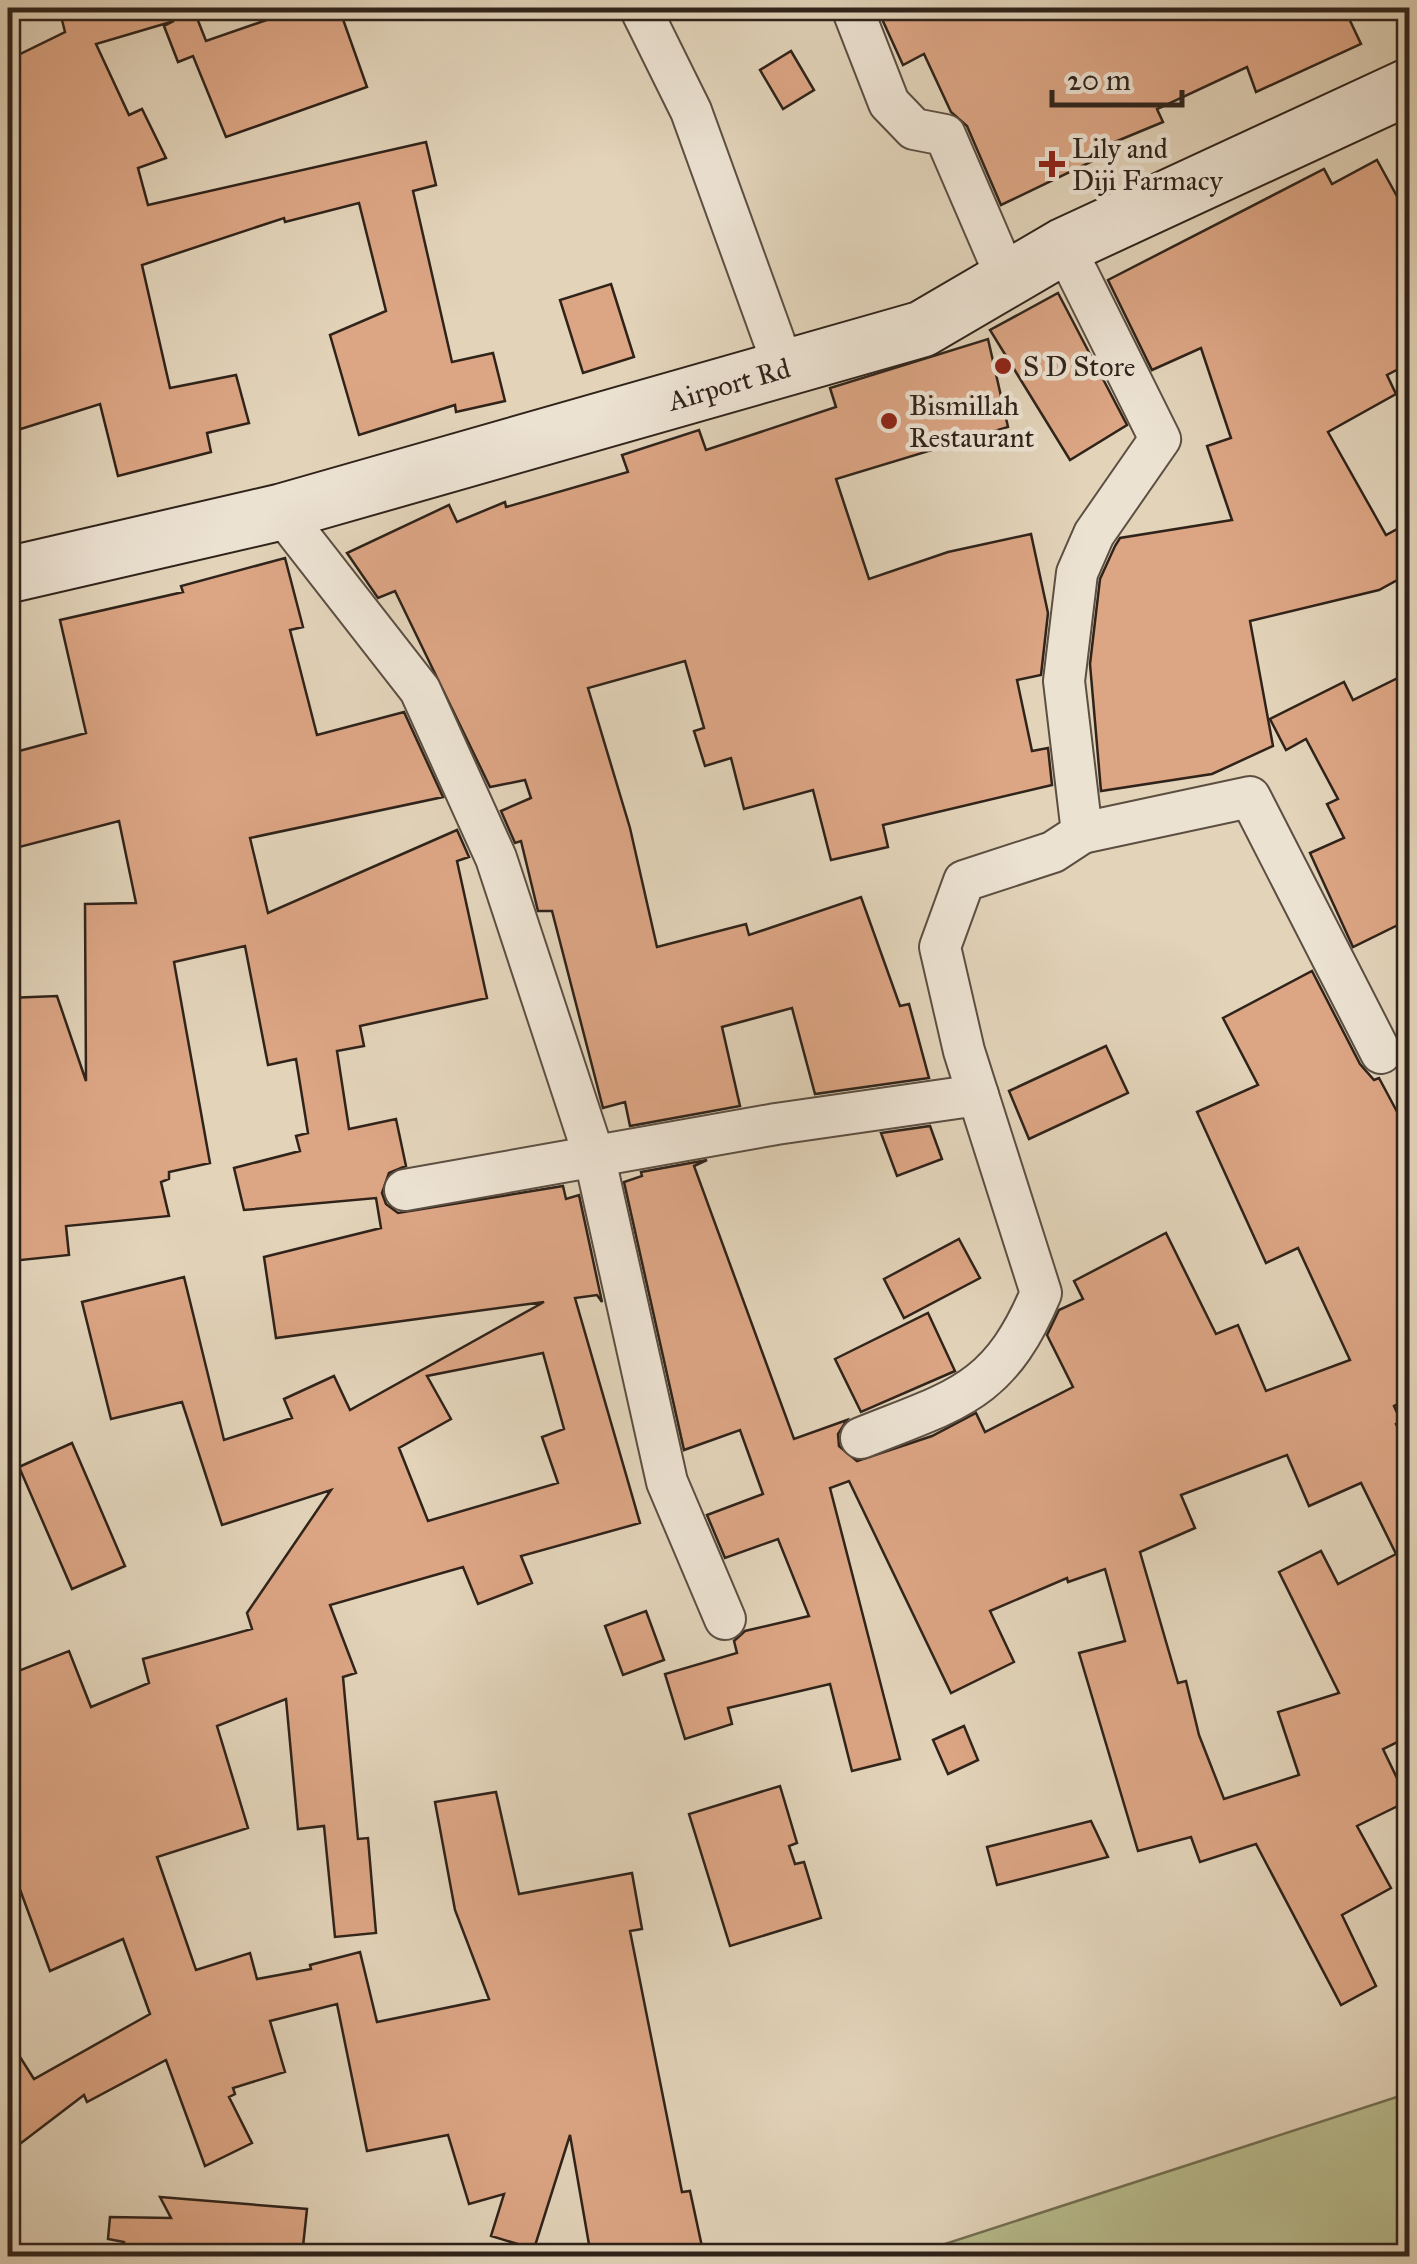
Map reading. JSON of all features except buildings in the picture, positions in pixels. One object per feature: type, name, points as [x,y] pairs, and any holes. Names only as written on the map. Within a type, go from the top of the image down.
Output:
[{"type":"main road","name":"Airport Rd","points":[[8,575],[281,512],[922,329],[1064,246],[1410,86]]},
{"type":"street","points":[[640,8],[690,112],[784,368]]},
{"type":"street","points":[[852,8],[889,103],[914,129],[945,135],[1007,279]]},
{"type":"street","points":[[1064,246],[1160,440],[1094,534],[1077,573],[1064,681],[1082,833]]},
{"type":"street","points":[[281,512],[420,690],[441,729],[496,858],[595,1158],[667,1482],[725,1619]]},
{"type":"street","points":[[861,1438],[973,1392],[1022,1339],[1041,1293],[978,1095],[940,947],[964,882],[1053,852],[1082,833],[1250,797],[1382,1053]]},
{"type":"street","points":[[405,1190],[776,1124],[978,1095]]},
{"type":"green space","points":[[1409,2093],[1409,2256],[908,2256]]},
{"type":"place","name":"Lily and Diji Farmacy","points":[[1052,164]]},
{"type":"place","name":"S D Store","points":[[1003,366]]},
{"type":"place","name":"Bismillah Restaurant","points":[[889,421]]}]
